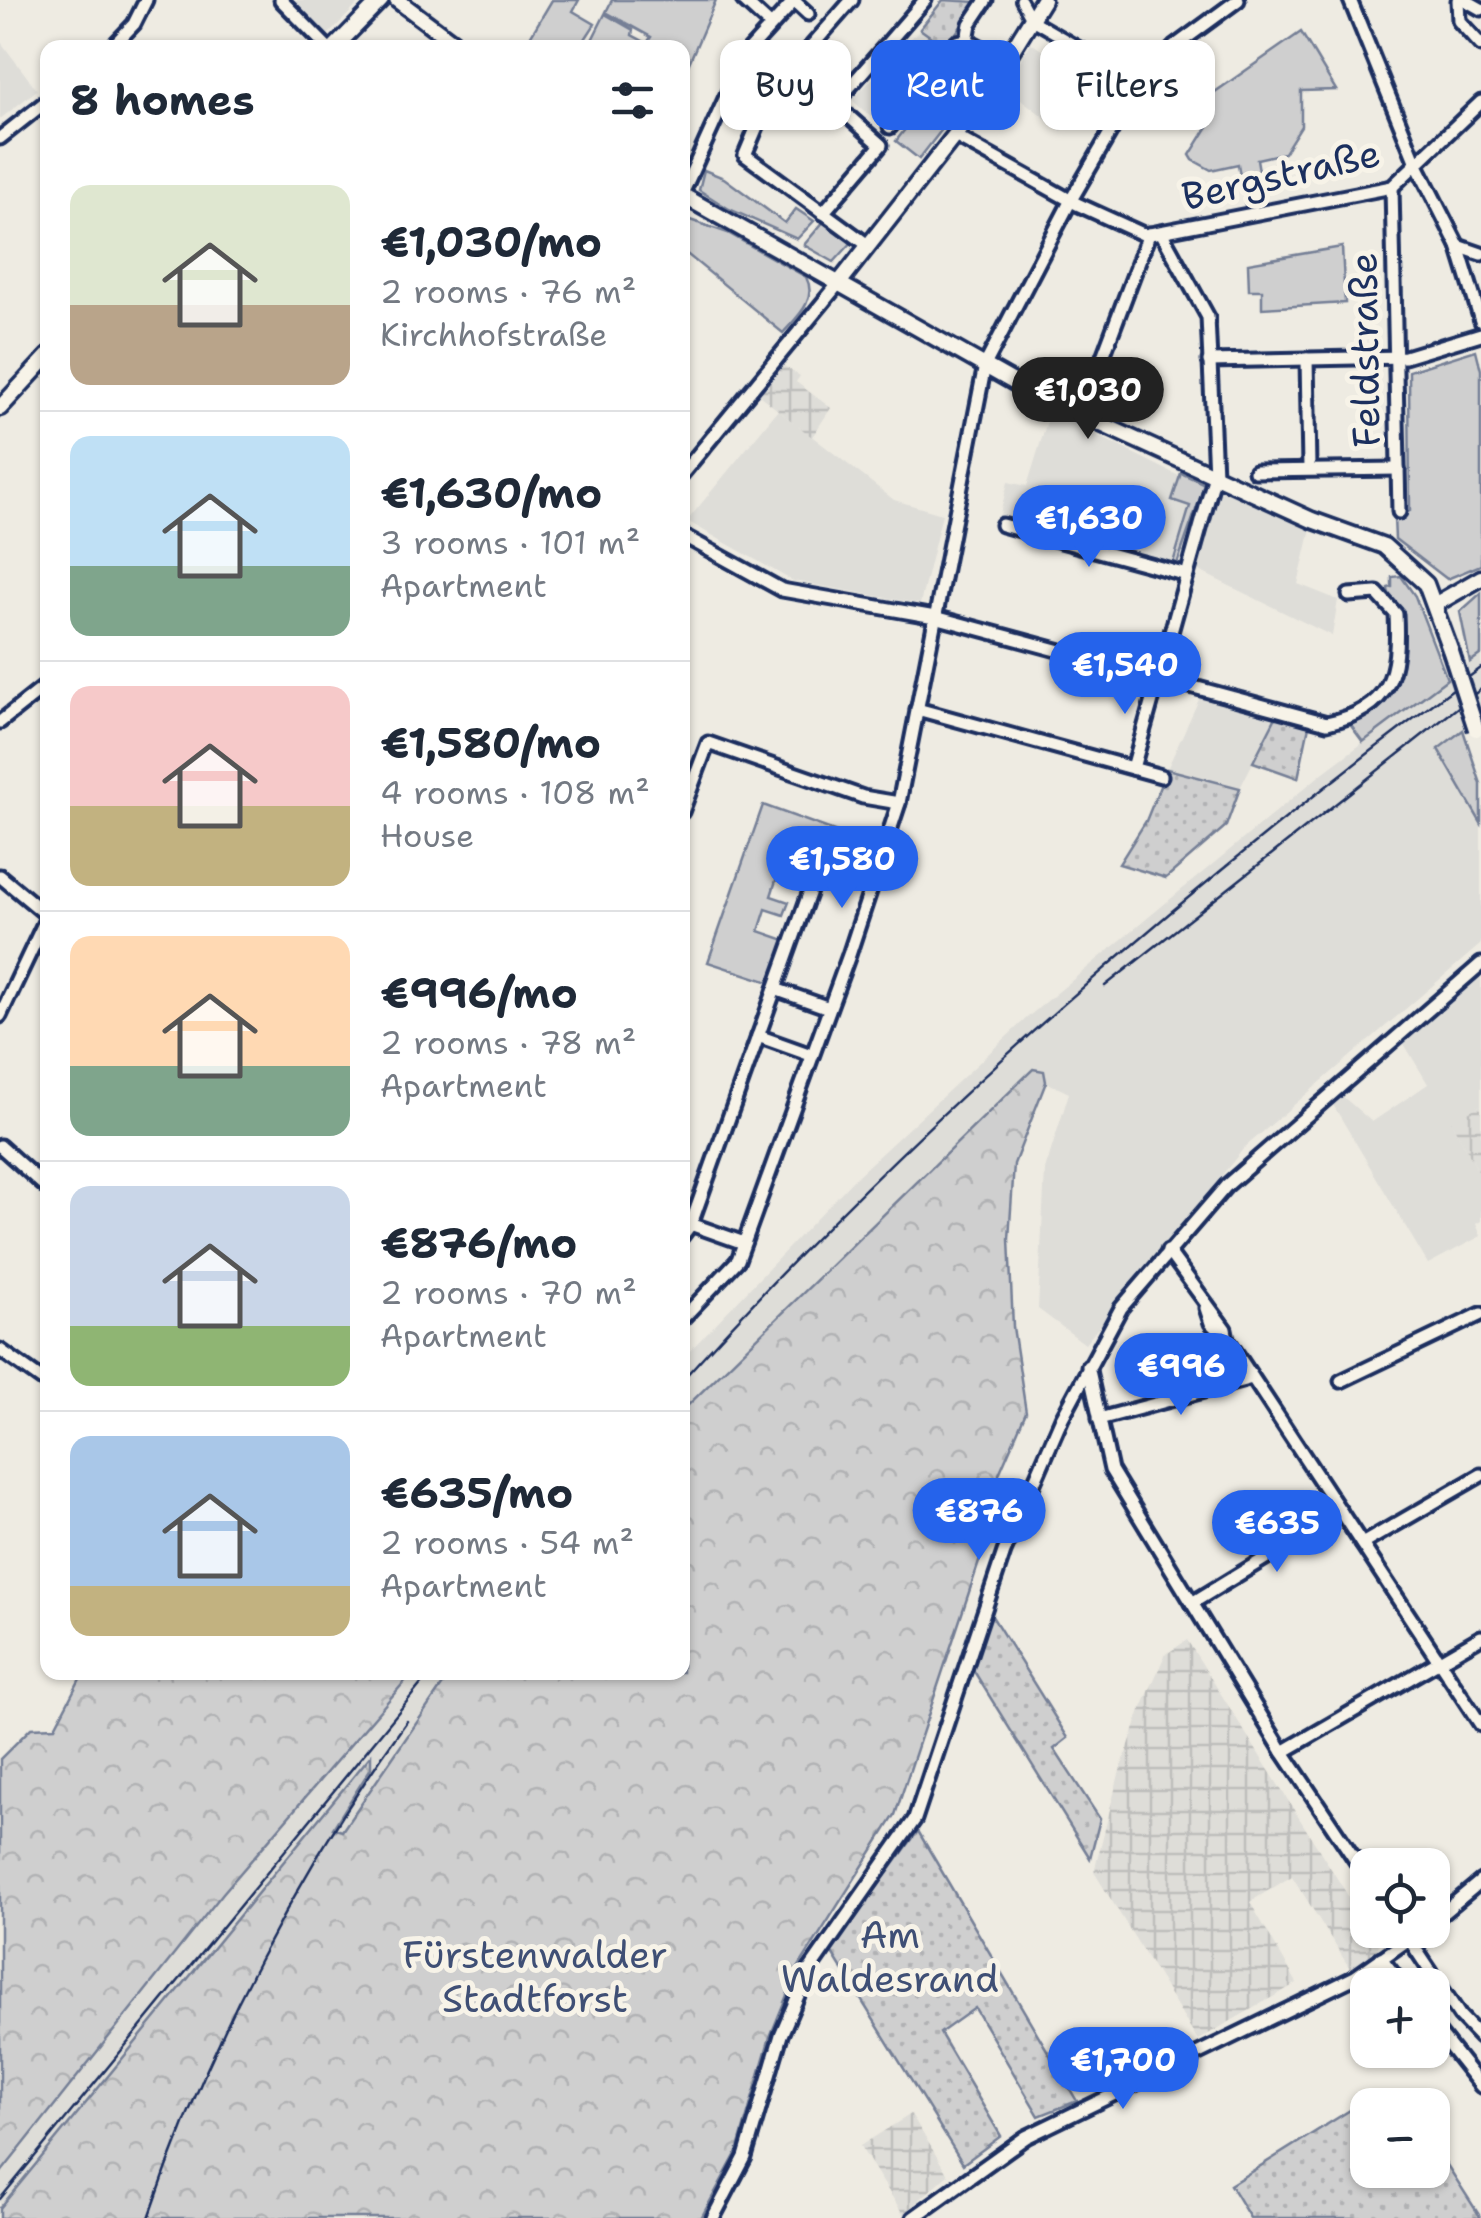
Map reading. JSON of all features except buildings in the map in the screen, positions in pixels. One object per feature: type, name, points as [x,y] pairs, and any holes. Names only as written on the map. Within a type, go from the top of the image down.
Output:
[{"type":"street","points":[[119,40],[134,24],[146,0]]},
{"type":"street","points":[[281,0],[323,40]]},
{"type":"street","points":[[339,40],[380,0]]},
{"type":"street","points":[[397,0],[450,40]]},
{"type":"street","points":[[743,0],[770,24]]},
{"type":"street","points":[[690,176],[732,79],[770,24],[794,0],[826,29]]},
{"type":"street","points":[[852,0],[772,91],[745,155],[869,246]]},
{"type":"street","points":[[823,213],[882,145],[835,104],[925,0]]},
{"type":"street","points":[[968,40],[970,24],[986,0]]},
{"type":"street","points":[[1021,0],[1032,20],[1066,40]]},
{"type":"street","points":[[1020,40],[1043,0]]},
{"type":"street","points":[[690,1311],[738,1260],[899,803],[985,365],[1071,200],[1139,83],[1191,33],[1238,0]]},
{"type":"street","points":[[1350,0],[1416,163],[1458,246],[1481,321]]},
{"type":"street","points":[[1480,41],[1459,21],[1462,0],[1481,9]]},
{"type":"street","name":"Bergstraße","points":[[955,136],[1137,234],[1155,233],[1392,187],[1481,102]]},
{"type":"street","points":[[0,138],[40,106]]},
{"type":"street","points":[[690,464],[959,130]]},
{"type":"street","name":"Feldstraße","points":[[1392,187],[1399,512]]},
{"type":"street","points":[[690,199],[1081,415],[1348,535],[1384,546],[1414,568],[1436,604],[1479,736]]},
{"type":"street","points":[[1133,768],[1215,476],[1206,308],[1155,233]]},
{"type":"street","points":[[1081,415],[1155,233]]},
{"type":"street","points":[[1458,246],[1481,254]]},
{"type":"street","points":[[1209,362],[1394,358],[1481,334]]},
{"type":"street","points":[[1307,359],[1308,468]]},
{"type":"street","points":[[0,408],[40,365]]},
{"type":"street","points":[[1255,470],[1398,469]]},
{"type":"street","points":[[1002,526],[1186,576]]},
{"type":"street","points":[[690,540],[769,586],[935,617],[1327,722],[1347,718],[1387,691],[1396,672],[1396,614],[1377,594],[1349,595]]},
{"type":"street","points":[[1436,604],[1481,578]]},
{"type":"street","points":[[0,722],[40,690]]},
{"type":"street","points":[[917,709],[1160,776]]},
{"type":"street","points":[[690,791],[708,743],[863,796],[899,803]]},
{"type":"street","points":[[690,1214],[820,863]]},
{"type":"street","points":[[0,876],[40,909]]},
{"type":"street","points":[[0,1016],[40,930]]},
{"type":"street","points":[[713,2218],[745,2157],[781,2035],[808,1972],[916,1819],[1004,1552],[1088,1366],[1121,1308],[1226,1186],[1289,1127],[1481,964]]},
{"type":"street","points":[[775,989],[829,1008]]},
{"type":"street","points":[[758,1036],[811,1055]]},
{"type":"street","points":[[0,1146],[40,1183]]},
{"type":"street","points":[[690,1223],[744,1243]]},
{"type":"street","points":[[1168,1251],[1206,1308],[1211,1324],[1227,1339],[1481,1725]]},
{"type":"street","points":[[1340,1381],[1481,1314]]},
{"type":"street","points":[[0,1350],[40,1378]]},
{"type":"street","points":[[1088,1366],[1111,1470],[1283,1752],[1350,1852]]},
{"type":"street","points":[[1099,1419],[1252,1378]]},
{"type":"street","points":[[1362,1544],[1481,1475]]},
{"type":"street","points":[[1192,1603],[1341,1512]]},
{"type":"street","points":[[1283,1752],[1481,1638]]},
{"type":"street","points":[[1450,1907],[1481,1881]]},
{"type":"street","points":[[913,2218],[919,2209],[1026,2137],[1345,1982],[1393,1948]]},
{"type":"street","points":[[1415,1948],[1460,2016],[1481,2038]]},
{"type":"street","points":[[1381,1958],[1389,1968]]},
{"type":"street","points":[[1450,2047],[1481,2086]]},
{"type":"shaded area","points":[[292,0],[362,0],[326,37]]},
{"type":"shaded area","points":[[920,29],[930,40],[909,40]]},
{"type":"shaded area","points":[[0,41],[37,90],[0,119]]},
{"type":"shaded area","points":[[1031,43],[1040,49],[1040,114],[1020,98],[1020,61]]},
{"type":"shaded area","points":[[871,80],[871,117],[852,100]]},
{"type":"shaded area","points":[[784,366],[800,376],[796,382],[831,408],[812,437],[759,395]]},
{"type":"shaded area","points":[[778,410],[894,500],[942,514],[920,604],[793,581],[690,523],[690,517]]},
{"type":"shaded area","points":[[1050,412],[1179,476],[1172,500],[1190,506],[1173,563],[1000,514],[1008,482],[1027,486]]},
{"type":"shaded area","points":[[1221,488],[1311,529],[1298,584],[1338,600],[1332,636],[1197,570]]},
{"type":"shaded area","points":[[1481,654],[1481,716],[1439,749],[1481,823],[1481,944],[1244,1148],[1085,1344],[1038,1309],[1045,1170],[1069,1093],[1046,1082],[1044,1071],[1033,1069],[690,1403],[690,1351],[858,1175],[1029,1016],[1324,772]]},
{"type":"shaded area","points":[[1201,695],[1276,717],[1240,788],[1167,769]]},
{"type":"shaded area","points":[[1481,977],[1481,1105],[1452,1122],[1481,1177],[1481,1221],[1476,1224],[1481,1236],[1428,1264],[1332,1103],[1341,1095],[1372,1122],[1428,1084],[1403,1042]]},
{"type":"shaded area","points":[[1481,1105],[1481,1177],[1451,1121]]},
{"type":"shaded area","points":[[1187,1640],[1350,1899],[1350,1948],[1378,1948],[1357,1968],[1350,1969],[1292,1876],[1250,1902],[1297,1983],[1198,2040],[1094,1872],[1119,1774],[1165,1655]]},
{"type":"shaded area","points":[[406,1680],[446,1680],[342,1832],[333,1828],[371,1757],[0,2208],[0,2174],[223,1893]]},
{"type":"shaded area","points":[[911,2114],[948,2175],[903,2214],[860,2146]]},
{"type":"green space","points":[[552,0],[579,0],[573,11],[595,24],[585,40],[530,37]]},
{"type":"green space","points":[[612,0],[716,0],[690,61],[690,40],[649,40],[651,37],[606,12]]},
{"type":"green space","points":[[943,0],[978,2],[951,40],[930,40],[931,37],[920,29]]},
{"type":"green space","points":[[605,14],[633,30],[632,35],[641,40],[592,40]]},
{"type":"green space","points":[[1301,32],[1336,90],[1301,91],[1301,126],[1284,153],[1257,159],[1264,201],[1245,205],[1238,164],[1211,170],[1190,155],[1206,130],[1215,130],[1215,92]]},
{"type":"green space","points":[[905,130],[941,130],[919,159],[896,141]]},
{"type":"green space","points":[[704,170],[724,178],[785,223],[796,209],[814,221],[797,239],[729,209],[699,190]]},
{"type":"green space","points":[[690,220],[728,233],[806,277],[808,301],[783,333],[690,257]]},
{"type":"green space","points":[[825,220],[854,240],[834,262],[804,245]]},
{"type":"green space","points":[[1342,247],[1345,303],[1262,308],[1262,290],[1249,290],[1248,263]]},
{"type":"green space","points":[[1476,350],[1481,370],[1481,565],[1447,579],[1395,539],[1394,517],[1410,511],[1409,371]]},
{"type":"green space","points":[[1181,473],[1205,484],[1177,564],[1173,563],[1190,506],[1172,500]]},
{"type":"green space","points":[[1401,576],[1415,596],[1447,679],[1363,742],[1349,723],[1386,692],[1401,665],[1404,634],[1400,612],[1388,588],[1392,587],[1392,577]]},
{"type":"green space","points":[[1481,593],[1481,654],[1470,662],[1460,612]]},
{"type":"green space","points":[[1276,717],[1309,726],[1298,778],[1253,762]]},
{"type":"green space","points":[[1463,730],[1481,784],[1481,823],[1438,749]]},
{"type":"green space","points":[[1167,769],[1240,788],[1226,826],[1166,878],[1119,864],[1146,821]]},
{"type":"green space","points":[[763,805],[840,833],[830,860],[817,856],[819,850],[790,841],[783,863],[812,872],[808,884],[778,874],[771,896],[789,902],[784,915],[766,909],[759,931],[788,941],[772,983],[708,962]]},
{"type":"green space","name":"Fürstenwalder Stadtforst","points":[[1033,1069],[1044,1071],[1046,1082],[1014,1164],[1009,1239],[1013,1327],[1026,1412],[999,1474],[1001,1508],[983,1550],[895,1815],[798,1968],[770,2037],[737,2152],[701,2218],[0,2218],[0,2208],[371,1755],[371,1768],[333,1828],[342,1831],[446,1680],[690,1680],[690,1403]]},
{"type":"green space","points":[[990,1613],[1068,1738],[1054,1749],[1100,1819],[1090,1858],[972,1668]]},
{"type":"green space","points":[[79,1680],[406,1680],[223,1893],[0,2174],[0,1759],[31,1728],[55,1727]]},
{"type":"green space","name":"Am Waldesrand","points":[[918,1831],[1077,2101],[1039,2116],[975,2008],[940,2033],[1001,2136],[963,2164],[831,1951]]},
{"type":"green space","points":[[1350,2110],[1350,2188],[1450,2188],[1450,2170],[1481,2218],[1250,2218],[1230,2185]]},
{"type":"railway","points":[[690,1371],[868,1186],[1064,1004],[1269,832],[1481,668]]},
{"type":"railway","points":[[1105,986],[1481,689]]},
{"type":"railway","points":[[0,2199],[424,1680]]},
{"type":"railway","points":[[149,2218],[199,2087],[260,1960],[329,1837],[407,1721]]}]
